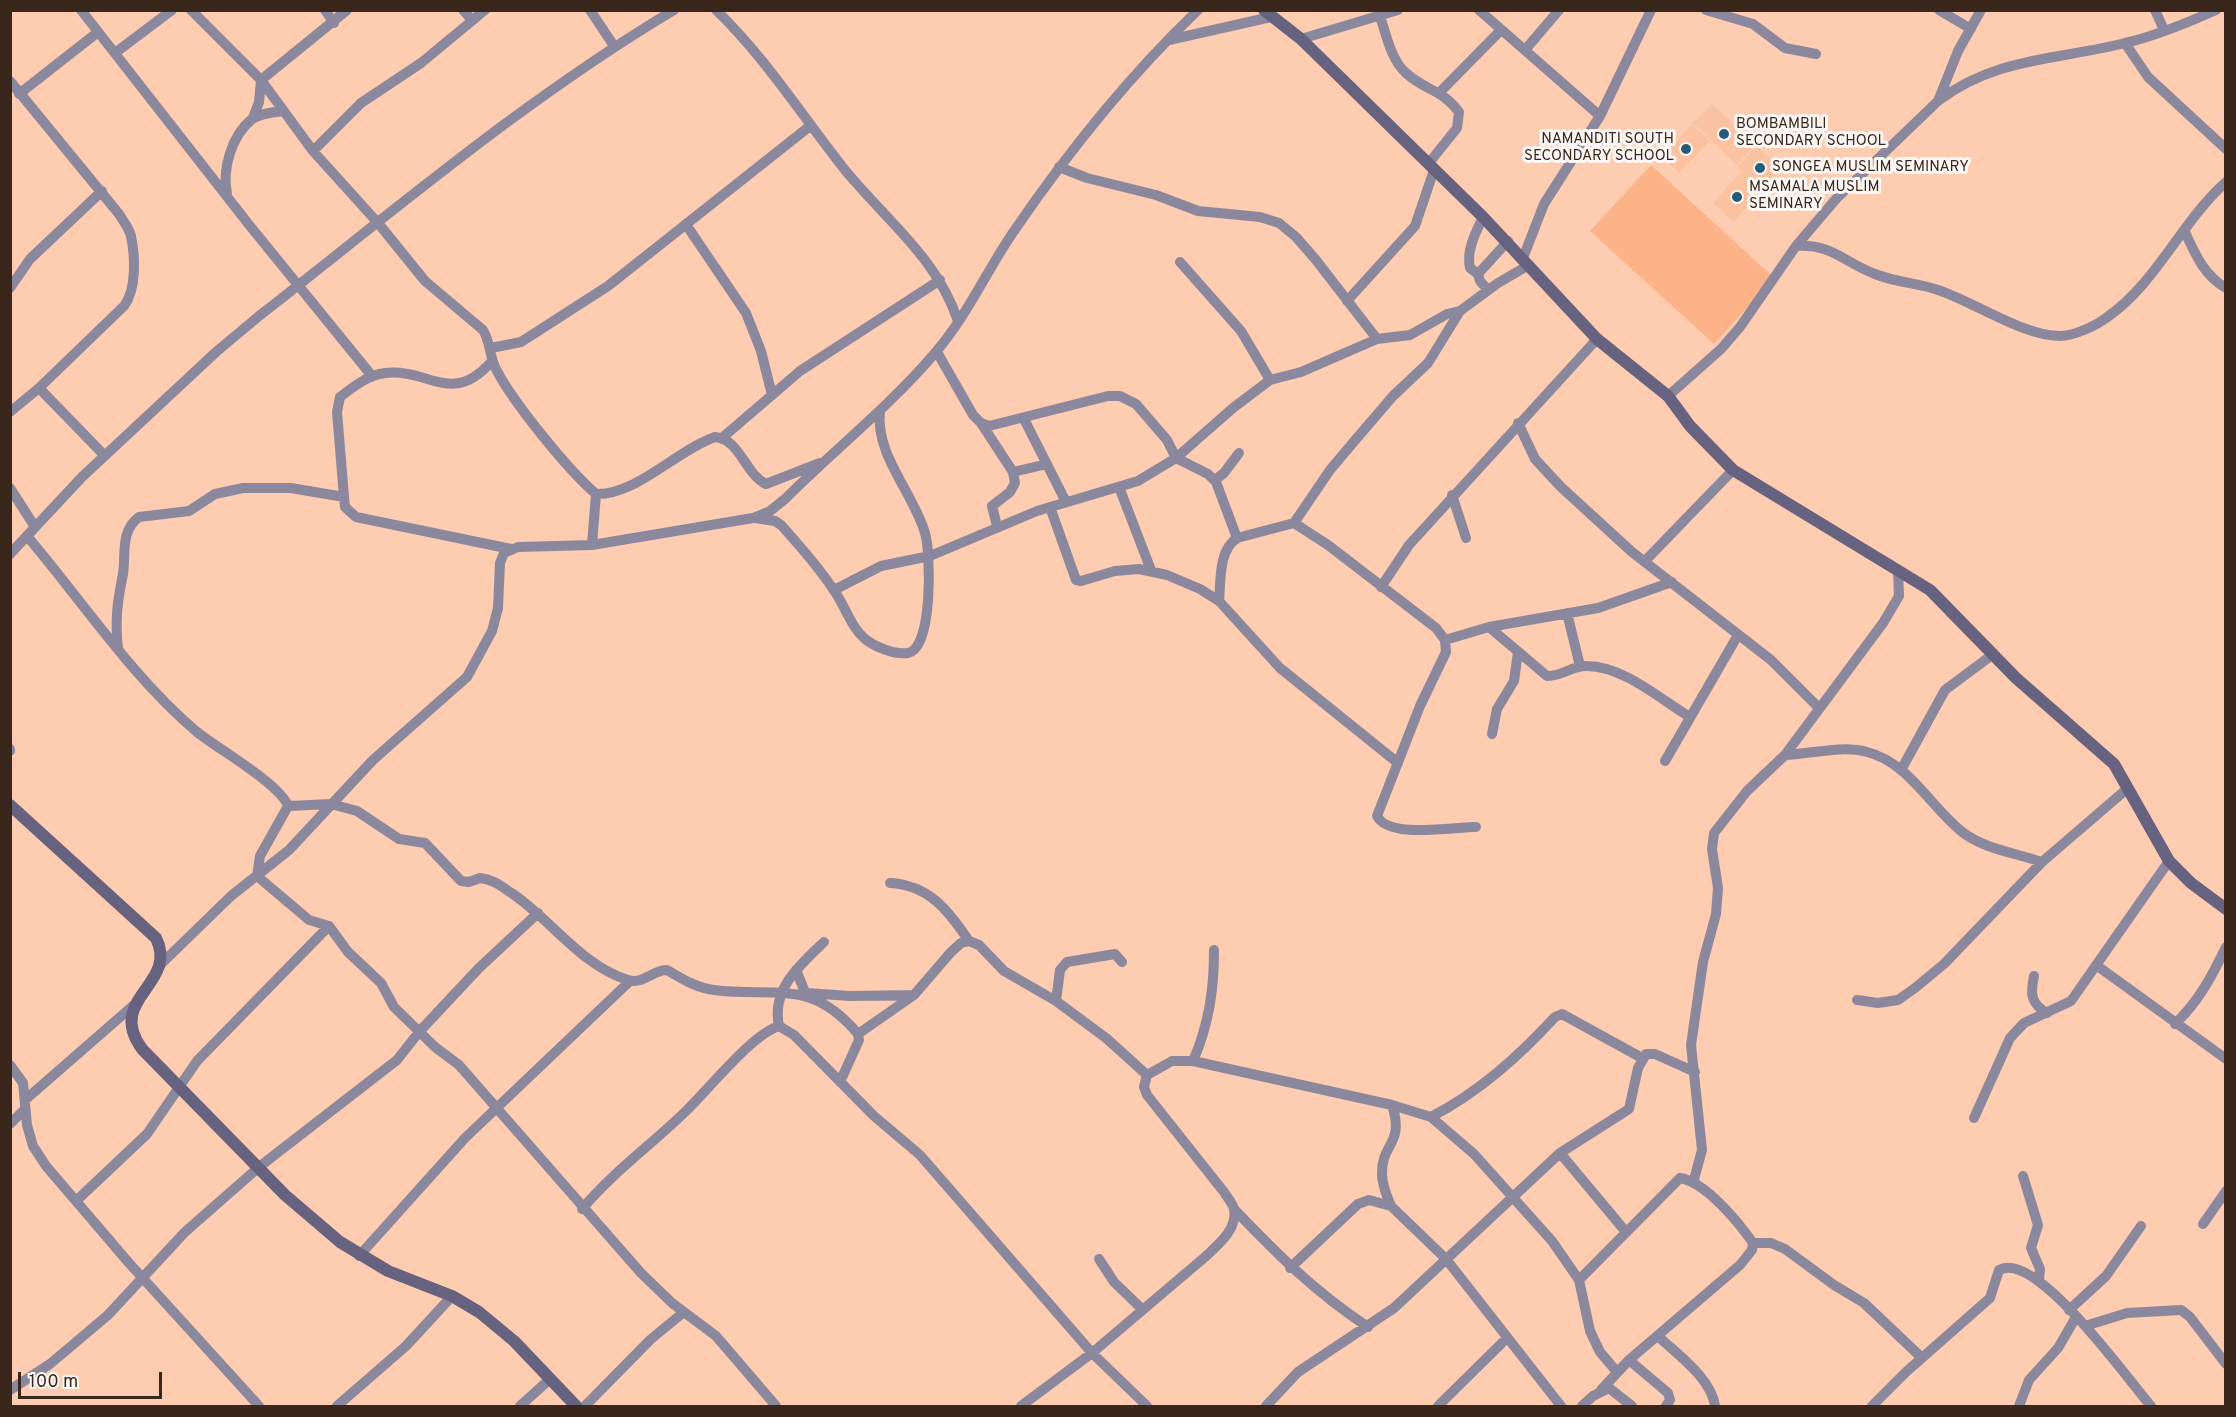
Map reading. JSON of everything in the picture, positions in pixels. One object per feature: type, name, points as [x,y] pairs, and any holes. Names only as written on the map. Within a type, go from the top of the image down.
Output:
[{"type":"street","points":[[81,10],[372,376]]},
{"type":"street","points":[[115,53],[172,10]]},
{"type":"street","points":[[191,10],[261,80],[313,151],[378,223],[425,281],[483,330],[491,348],[492,361],[504,382],[539,428],[596,494],[592,544]]},
{"type":"street","points":[[325,10],[334,23]]},
{"type":"street","points":[[228,197],[225,170],[237,140],[253,118],[259,102],[261,80],[334,23],[347,10]]},
{"type":"street","points":[[463,10],[471,20]]},
{"type":"street","points":[[313,151],[348,114],[422,63],[485,10]]},
{"type":"street","points":[[590,10],[614,46]]},
{"type":"street","points":[[10,554],[64,493],[216,352],[526,106],[614,46],[674,10]]},
{"type":"street","points":[[716,10],[850,176],[908,236],[940,280],[958,321]]},
{"type":"street","points":[[492,361],[472,380],[457,385],[441,385],[397,373],[372,376],[345,393],[336,405],[345,507],[356,517],[511,549],[592,544],[753,518],[770,511],[785,500],[822,462],[880,411],[937,352],[1013,232],[1059,167],[1167,41],[1198,10]]},
{"type":"street","points":[[1356,10],[1364,20]]},
{"type":"street","points":[[1301,39],[1398,10]]},
{"type":"street","points":[[1479,10],[1600,116]]},
{"type":"street","points":[[1525,50],[1559,10]]},
{"type":"street","points":[[1219,601],[1225,551],[1230,543],[1237,538],[1294,523],[1337,462],[1393,396],[1428,363],[1460,312],[1526,262],[1544,204],[1600,116],[1651,10]]},
{"type":"street","points":[[1706,10],[1753,24],[1785,48],[1816,54]]},
{"type":"street","points":[[1939,10],[1971,29]]},
{"type":"street","points":[[1938,101],[1958,51],[1981,10]]},
{"type":"street","points":[[2155,10],[2163,30]]},
{"type":"street","points":[[1668,396],[1721,349],[1740,327],[1796,246],[1836,199],[1938,101],[1955,88],[1987,72],[2125,43],[2216,10]]},
{"type":"street","points":[[1167,41],[1267,14],[1301,39],[1508,241],[1597,339],[1668,396],[1698,434],[1733,470],[1930,590],[1962,620],[1992,656],[2114,764],[2169,861],[2191,883],[2226,909]]},
{"type":"street","points":[[1347,301],[1415,226],[1431,166],[1456,128],[1459,112],[1450,99],[1405,72],[1390,46],[1380,16]]},
{"type":"street","points":[[1439,93],[1501,30]]},
{"type":"street","points":[[19,94],[98,32]]},
{"type":"street","points":[[2125,43],[2148,77],[2226,149]]},
{"type":"street","points":[[10,81],[102,191],[130,234],[131,297],[39,388],[10,412]]},
{"type":"street","points":[[253,118],[284,111]]},
{"type":"street","points":[[491,348],[521,342],[608,286],[687,226],[810,126]]},
{"type":"street","points":[[1059,167],[1087,178],[1156,195],[1198,211],[1260,217],[1278,223],[1296,237],[1316,260],[1377,339]]},
{"type":"street","points":[[1796,246],[1824,247],[1873,274],[1928,286],[2028,328],[2061,336],[2104,320],[2122,306],[2226,182]]},
{"type":"street","points":[[10,288],[30,259],[102,191]]},
{"type":"street","points":[[1483,217],[1469,260],[1470,268],[1478,274],[1480,281],[1488,290]]},
{"type":"street","points":[[687,226],[746,314],[761,351],[772,395]]},
{"type":"street","points":[[2184,230],[2202,267],[2212,280],[2226,288]]},
{"type":"street","points":[[1478,274],[1508,241]]},
{"type":"street","points":[[1180,262],[1241,331],[1270,380]]},
{"type":"street","points":[[596,494],[607,494],[624,488],[708,440],[722,438],[834,346],[940,280]]},
{"type":"street","points":[[834,590],[881,566],[930,556],[997,526],[1050,507],[1119,487],[1154,473],[1176,458],[1233,408],[1270,380],[1301,372],[1377,339],[1410,335],[1447,314],[1460,312]]},
{"type":"street","points":[[1381,587],[1408,545],[1597,339]]},
{"type":"street","points":[[937,352],[973,415],[981,423],[1013,472],[1013,488],[992,506],[997,526]]},
{"type":"street","points":[[39,388],[105,456]]},
{"type":"street","points":[[981,423],[999,425],[1067,405],[1120,396],[1136,404],[1152,419],[1176,458],[1215,480],[1237,538]]},
{"type":"street","points":[[753,518],[766,519],[781,525],[834,590],[854,626],[865,639],[878,647],[908,653],[917,650],[923,639],[930,556],[925,533],[912,502],[879,436],[880,411]]},
{"type":"street","points":[[1024,419],[1066,502]]},
{"type":"street","points":[[1518,423],[1535,459],[1598,522],[1771,660],[1819,708]]},
{"type":"street","points":[[722,438],[729,442],[758,480],[766,484],[822,462]]},
{"type":"street","points":[[1215,480],[1230,468],[1239,453]]},
{"type":"street","points":[[1013,472],[1047,464]]},
{"type":"street","points":[[1645,561],[1733,470]]},
{"type":"street","points":[[1119,487],[1151,570]]},
{"type":"street","points":[[10,488],[35,527]]},
{"type":"street","points":[[118,650],[115,611],[123,573],[127,530],[139,517],[189,511],[215,494],[243,488],[291,488],[344,497]]},
{"type":"street","points":[[1452,495],[1466,538]]},
{"type":"street","points":[[1050,507],[1077,580],[1139,569],[1151,570],[1200,589],[1219,601],[1280,668],[1398,764]]},
{"type":"street","points":[[1294,523],[1436,628],[1445,640],[1446,652],[1420,706],[1377,811],[1380,822],[1385,826],[1415,830],[1476,826]]},
{"type":"street","points":[[27,536],[118,650],[189,725],[270,784],[286,800],[288,806],[260,856],[257,876]]},
{"type":"street","points":[[10,1124],[25,1105],[135,1004],[160,965],[231,896],[289,850],[373,760],[467,676],[492,631],[498,608],[501,562],[504,553],[511,549]]},
{"type":"street","points":[[1693,1183],[1702,1150],[1691,1045],[1703,962],[1716,914],[1718,888],[1712,849],[1714,833],[1747,791],[1785,755],[1895,606],[1900,586],[1898,570]]},
{"type":"street","points":[[1445,640],[1490,627],[1598,608],[1672,582]]},
{"type":"street","points":[[1567,613],[1580,666]]},
{"type":"street","points":[[1490,627],[1547,676],[1555,676],[1580,666],[1598,666],[1614,671],[1690,717]]},
{"type":"street","points":[[1665,761],[1738,635]]},
{"type":"street","points":[[1492,734],[1497,709],[1514,681],[1518,652]]},
{"type":"street","points":[[1901,770],[1945,690],[1992,656]]},
{"type":"street","points":[[1785,755],[1843,750],[1865,751],[1885,758],[1901,770],[1962,832],[1980,843],[2042,862]]},
{"type":"street","points":[[1857,1000],[1878,1003],[1898,1000],[1916,988],[1944,964],[2042,862],[2128,788]]},
{"type":"street","points":[[288,806],[331,804],[357,811],[399,839],[425,843],[461,881],[486,879],[538,913],[595,963],[630,981],[642,980],[663,970],[696,986],[712,990],[782,991],[806,995],[914,995]]},
{"type":"street","points":[[10,805],[144,924],[156,938],[163,952],[160,965]]},
{"type":"street","points":[[304,805],[320,816]]},
{"type":"street","points":[[1974,1118],[2010,1038],[2024,1023],[2071,1001],[2169,861]]},
{"type":"street","points":[[257,876],[309,920],[329,926],[348,952],[381,983],[394,1007],[419,1032],[459,1065],[582,1209],[662,1295],[716,1336],[776,1407]]},
{"type":"street","points":[[890,883],[917,888],[931,895],[944,907],[969,941],[979,945],[1004,970],[1056,1001],[1106,1038],[1147,1075]]},
{"type":"street","points":[[10,1390],[76,1343],[143,1280],[185,1232],[259,1167],[387,1069],[479,968],[538,913]]},
{"type":"street","points":[[76,1201],[147,1134],[167,1108],[179,1086],[211,1046],[329,926]]},
{"type":"street","points":[[858,1034],[914,995],[951,952],[961,943],[969,941]]},
{"type":"street","points":[[779,1026],[777,1005],[782,991],[796,970],[824,942]]},
{"type":"street","points":[[2175,1024],[2198,1000],[2226,947]]},
{"type":"street","points":[[1193,1061],[1208,1023],[1214,979],[1214,950]]},
{"type":"street","points":[[1056,1001],[1060,970],[1066,962],[1115,954],[1122,962]]},
{"type":"street","points":[[2096,964],[2175,1024],[2226,1059]]},
{"type":"street","points":[[796,970],[806,995],[823,1004],[858,1034],[859,1040],[840,1082]]},
{"type":"street","points":[[2034,976],[2032,999],[2038,1008],[2048,1013]]},
{"type":"street","points":[[359,1256],[465,1138],[630,981]]},
{"type":"street","points":[[135,1004],[131,1017],[132,1032],[136,1041],[302,1211],[359,1256],[413,1283],[452,1296],[479,1312],[514,1341],[576,1407]]},
{"type":"street","points":[[1431,1117],[1464,1100],[1488,1082],[1555,1017],[1562,1014],[1642,1058]]},
{"type":"street","points":[[779,1026],[794,1035],[840,1082],[920,1155],[1092,1353],[1147,1407]]},
{"type":"street","points":[[582,1209],[612,1176],[685,1112],[759,1037],[779,1026]]},
{"type":"street","points":[[1266,1407],[1298,1372],[1394,1308],[1560,1153],[1629,1109],[1642,1058],[1646,1053],[1655,1054],[1695,1072]]},
{"type":"street","points":[[1368,1327],[1332,1303],[1290,1268],[1234,1209],[1210,1173],[1147,1095],[1144,1087],[1147,1075],[1172,1061],[1193,1061],[1392,1105],[1431,1117],[1474,1154],[1552,1241],[1579,1280],[1590,1331],[1600,1352],[1617,1372]]},
{"type":"street","points":[[10,1065],[23,1083],[33,1146],[46,1166],[143,1280],[260,1407]]},
{"type":"street","points":[[1392,1105],[1397,1132],[1382,1172],[1384,1188],[1391,1206],[1446,1259],[1561,1407]]},
{"type":"street","points":[[1560,1153],[1626,1232]]},
{"type":"street","points":[[2023,1176],[2038,1225],[2031,1248],[2040,1269],[2039,1280]]},
{"type":"street","points":[[1579,1280],[1680,1178],[1693,1183],[1728,1212],[1753,1243],[1752,1250],[1740,1265],[1629,1360],[1582,1407]]},
{"type":"street","points":[[2202,1224],[2226,1191]]},
{"type":"street","points":[[1290,1268],[1358,1204],[1369,1200],[1391,1206]]},
{"type":"street","points":[[1021,1407],[1092,1353],[1222,1242],[1231,1227],[1234,1209]]},
{"type":"street","points":[[2020,1406],[2029,1380],[2058,1348],[2072,1313],[2106,1276],[2141,1226]]},
{"type":"street","points":[[1753,1243],[1771,1243],[1785,1249],[1834,1285],[1864,1303],[1922,1358]]},
{"type":"street","points":[[1099,1259],[1114,1282],[1142,1309]]},
{"type":"street","points":[[1878,1405],[1922,1358],[1990,1298],[1999,1270],[2004,1267],[2017,1268],[2039,1280],[2085,1326],[2151,1407]]},
{"type":"street","points":[[337,1407],[406,1346],[452,1296]]},
{"type":"street","points":[[2085,1326],[2127,1313],[2181,1310],[2190,1317],[2226,1364]]},
{"type":"street","points":[[585,1407],[651,1339],[684,1312]]},
{"type":"street","points":[[1658,1336],[1706,1384],[1714,1398],[1715,1407]]},
{"type":"street","points":[[1438,1407],[1507,1338]]},
{"type":"street","points":[[1629,1360],[1668,1393],[1669,1403],[1666,1407]]},
{"type":"street","points":[[520,1407],[550,1379]]},
{"type":"street","points":[[1601,1390],[1609,1388],[1632,1407]]},
{"type":"shaded area","name":"BOMBAMBILI SECONDARY SCHOOL","points":[[1712,104],[1755,145],[1737,165],[1693,123]]},
{"type":"shaded area","name":"NAMANDITI SOUTH SECONDARY SCHOOL","points":[[1692,124],[1710,141],[1679,173],[1662,157]]},
{"type":"shaded area","points":[[1757,146],[1781,169],[1733,222],[1713,203],[1742,171],[1745,173],[1738,166]]},
{"type":"shaded area","points":[[1651,165],[1774,278],[1714,344],[1590,231]]},
{"type":"place","name":"BOMBAMBILI SECONDARY SCHOOL","points":[[1724,134]]},
{"type":"place","name":"NAMANDITI SOUTH SECONDARY SCHOOL","points":[[1686,149]]},
{"type":"place","name":"SONGEA MUSLIM SEMINARY","points":[[1760,168]]},
{"type":"place","name":"MSAMALA MUSLIM SEMINARY","points":[[1737,197]]}]
